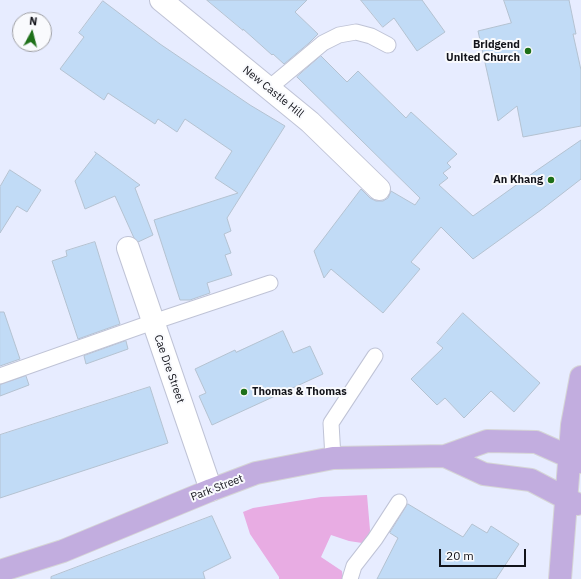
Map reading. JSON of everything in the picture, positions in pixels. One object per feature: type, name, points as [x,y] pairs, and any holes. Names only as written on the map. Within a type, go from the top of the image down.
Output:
[{"type":"main road","points":[[560,579],[574,502],[575,460],[572,425],[581,377]]},
{"type":"main road","name":"Park Street","points":[[0,571],[63,551],[256,473],[333,458],[444,456],[487,441],[536,442],[575,460]]},
{"type":"main road","name":"Park Street","points":[[444,456],[484,474],[531,480],[574,502]]},
{"type":"street","name":"New Castle Hill","points":[[161,0],[310,122],[379,189]]},
{"type":"street","name":"Cae Dre Street","points":[[128,248],[211,490]]},
{"type":"lane","points":[[269,88],[324,43],[339,35],[356,32],[371,36],[388,45]]},
{"type":"lane","points":[[0,376],[153,322],[270,283]]},
{"type":"lane","points":[[333,458],[331,423],[375,356]]},
{"type":"lane","points":[[350,579],[354,566],[375,539],[399,502]]},
{"type":"shaded area","points":[[367,495],[370,530],[369,539],[362,543],[349,541],[331,535],[321,557],[342,571],[343,579],[279,579],[250,534],[243,512],[253,508],[321,497]]},
{"type":"building","points":[[207,0],[307,0],[295,12],[318,34],[284,64]]},
{"type":"building","points":[[361,0],[422,0],[445,32],[417,51],[394,18],[383,27]]},
{"type":"building","name":"Bridgend United Church","points":[[504,0],[569,0],[576,34],[573,34],[581,70],[581,126],[523,137],[517,106],[498,121],[478,31],[511,23]]},
{"type":"building","points":[[103,1],[160,44],[250,105],[285,126],[227,218],[231,231],[224,234],[231,253],[225,255],[232,275],[207,283],[210,293],[190,300],[180,300],[154,220],[238,193],[215,178],[232,151],[185,119],[177,132],[158,119],[155,124],[108,93],[104,100],[60,69],[84,37],[79,33]]},
{"type":"building","points":[[321,56],[347,82],[358,71],[406,118],[411,112],[457,154],[447,163],[451,167],[443,173],[448,178],[439,185],[473,216],[581,140],[581,179],[473,259],[441,227],[411,262],[420,269],[383,313],[331,269],[324,278],[314,251],[361,189],[370,198],[376,201],[383,201],[388,198],[391,191],[415,205],[420,198],[297,77]]},
{"type":"building","points":[[95,152],[140,185],[135,188],[153,235],[138,242],[134,238],[115,196],[85,209],[75,181],[96,154]]},
{"type":"building","points":[[10,170],[41,190],[27,212],[17,206],[0,233],[0,187]]},
{"type":"building","points":[[95,242],[120,324],[78,339],[52,261],[67,256],[66,251]]},
{"type":"building","points":[[0,312],[4,312],[20,359],[0,366]]},
{"type":"building","points":[[463,313],[540,383],[514,412],[491,391],[464,418],[445,398],[437,405],[411,379],[443,348],[437,343]]},
{"type":"building","points":[[283,331],[293,353],[310,346],[323,374],[212,425],[199,396],[206,393],[195,369],[235,350],[236,352]]},
{"type":"building","points":[[126,341],[128,349],[86,364],[84,356]]},
{"type":"building","points":[[26,376],[29,385],[0,396],[0,385]]},
{"type":"building","points":[[150,387],[168,443],[0,498],[0,435]]},
{"type":"building","points":[[408,504],[463,537],[472,524],[487,533],[491,526],[519,544],[496,579],[377,579],[398,538],[390,533]]},
{"type":"building","points":[[212,516],[231,558],[203,572],[205,579],[51,579],[51,577]]},
{"type":"place","name":"Bridgend United Church","points":[[528,51]]},
{"type":"place","name":"An Khang","points":[[551,180]]},
{"type":"place","name":"Thomas & Thomas","points":[[244,392]]}]
